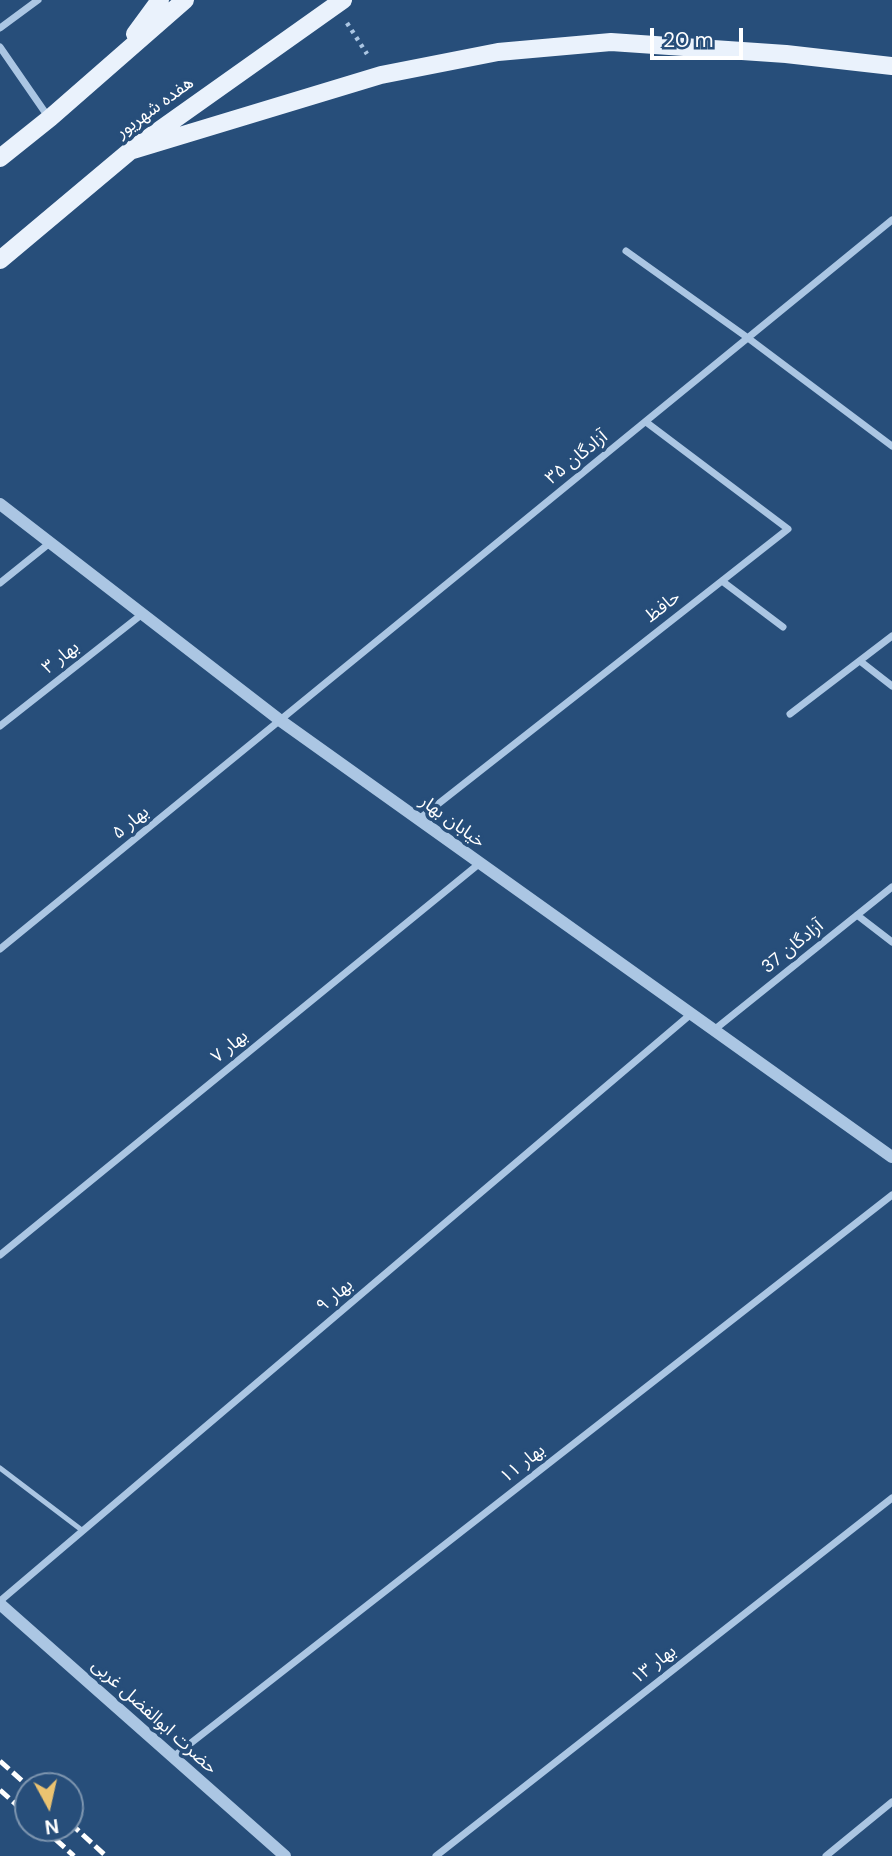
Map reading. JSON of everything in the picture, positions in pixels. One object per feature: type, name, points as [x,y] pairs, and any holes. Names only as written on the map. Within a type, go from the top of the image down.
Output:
[{"type":"main road","points":[[116,60],[160,0]]},
{"type":"main road","points":[[0,158],[185,0]]},
{"type":"main road","name":"هفده شهریور","points":[[2,259],[130,151],[339,3]]},
{"type":"main road","points":[[130,151],[381,75],[498,52],[611,42],[786,54],[892,66]]},
{"type":"street","points":[[0,28],[38,0]]},
{"type":"street","points":[[0,47],[50,118]]},
{"type":"street","name":"آزادگان ۳۵","points":[[281,721],[892,220]]},
{"type":"street","points":[[626,251],[892,446]]},
{"type":"street","name":"حافظ","points":[[419,819],[788,528],[646,422]]},
{"type":"street","name":"خیابان بهار","points":[[0,504],[281,721],[892,1157]]},
{"type":"street","points":[[0,583],[51,542]]},
{"type":"street","points":[[722,581],[783,627]]},
{"type":"street","name":"بهار ۳","points":[[0,726],[141,615]]},
{"type":"street","points":[[790,714],[892,636]]},
{"type":"street","points":[[860,660],[892,686]]},
{"type":"street","name":"بهار ۵","points":[[0,949],[281,721]]},
{"type":"street","name":"بهار ۷","points":[[0,1255],[480,863]]},
{"type":"street","name":"آزادگان 37","points":[[714,1030],[892,887]]},
{"type":"street","points":[[857,915],[892,942]]},
{"type":"street","name":"بهار ۹","points":[[0,1603],[691,1014]]},
{"type":"street","name":"بهار ۱۱","points":[[173,1757],[892,1195]]},
{"type":"street","name":"بهار ۱۳","points":[[436,1856],[892,1499]]},
{"type":"street","name":"حضرت ابوالفضل غربی","points":[[0,1603],[285,1856]]},
{"type":"street","points":[[826,1856],[892,1802]]},
{"type":"lane","points":[[0,1468],[83,1531]]},
{"type":"path","points":[[339,3],[381,75]]},
{"type":"railway","points":[[0,1761],[14,1774]]},
{"type":"railway","points":[[0,1790],[14,1802]]},
{"type":"railway","points":[[84,1836],[106,1856]]},
{"type":"railway","points":[[58,1842],[74,1856]]}]
